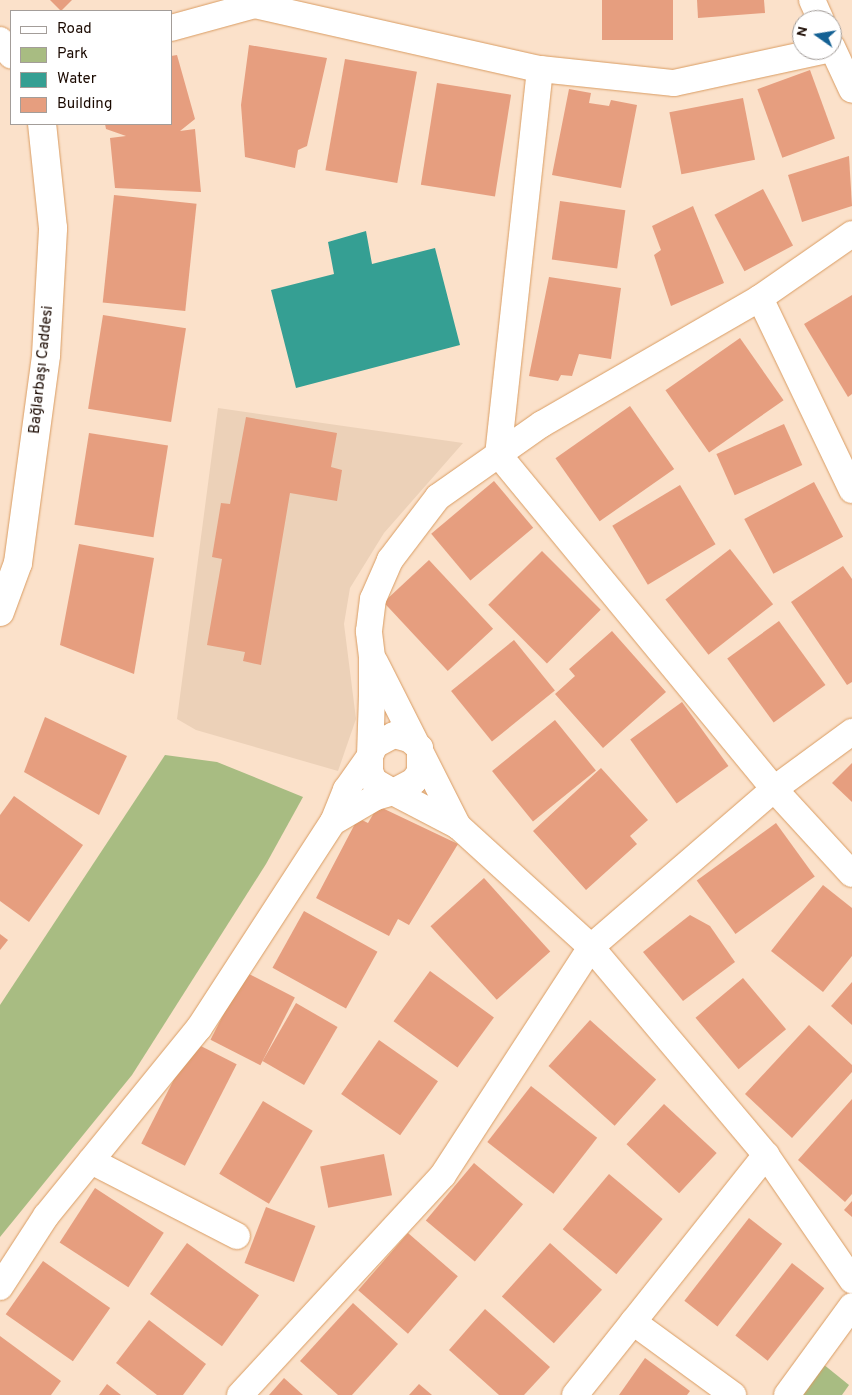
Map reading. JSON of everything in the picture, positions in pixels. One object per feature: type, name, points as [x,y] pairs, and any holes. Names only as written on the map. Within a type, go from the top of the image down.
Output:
[{"type":"street","points":[[172,28],[256,2],[540,69],[674,83],[792,57]]},
{"type":"street","points":[[0,40],[10,54]]},
{"type":"street","points":[[837,60],[852,90]]},
{"type":"street","points":[[540,69],[498,454],[774,789],[852,874]]},
{"type":"street","name":"Bağlarbaşı Caddesi","points":[[0,612],[18,563],[46,355],[53,228],[42,125]]},
{"type":"street","points":[[852,234],[760,298],[542,424],[438,496],[390,560],[373,599],[369,631],[372,657],[370,756],[374,781],[458,826],[591,947],[766,1155],[852,1280]]},
{"type":"street","points":[[760,298],[852,490]]},
{"type":"street","points":[[372,657],[420,748],[458,826]]},
{"type":"street","points":[[240,1395],[443,1175],[591,947],[774,789],[852,732]]},
{"type":"street","points":[[0,1287],[46,1216],[199,1028],[334,822],[346,790],[370,756],[375,745],[394,735],[420,748]]},
{"type":"street","points":[[334,822],[376,797],[393,792],[414,781],[420,772],[420,748]]},
{"type":"street","points":[[575,1395],[766,1155]]},
{"type":"street","points":[[91,1160],[237,1236]]},
{"type":"street","points":[[787,1395],[852,1306]]},
{"type":"street","points":[[633,1322],[733,1395]]},
{"type":"shaded area","points":[[218,408],[463,443],[384,533],[350,588],[344,624],[356,719],[338,771],[196,730],[177,719]]},
{"type":"green space","points":[[165,755],[217,762],[303,797],[266,864],[132,1075],[0,1237],[0,1005]]},
{"type":"green space","points":[[823,1364],[849,1385],[842,1395],[801,1395]]},
{"type":"water","points":[[366,231],[372,264],[435,248],[460,345],[296,388],[271,290],[334,274],[328,242]]},
{"type":"building","points":[[50,0],[72,0],[62,10]]},
{"type":"building","points":[[602,0],[673,0],[673,40],[602,40]]},
{"type":"building","points":[[697,0],[764,0],[765,13],[698,18]]},
{"type":"building","points":[[249,45],[327,58],[307,146],[298,150],[295,168],[245,157],[241,105]]},
{"type":"building","points":[[177,55],[195,119],[180,131],[195,129],[201,192],[115,188],[110,138],[126,136],[106,129],[105,125],[172,125],[172,56]]},
{"type":"building","points":[[345,59],[417,72],[397,183],[325,170]]},
{"type":"building","points":[[810,70],[835,139],[782,158],[757,89]]},
{"type":"building","points":[[437,83],[511,95],[495,196],[421,185]]},
{"type":"building","points":[[569,89],[591,93],[589,103],[609,106],[611,100],[637,105],[621,188],[552,175]]},
{"type":"building","points":[[743,98],[755,160],[681,174],[669,112]]},
{"type":"building","points":[[849,156],[852,206],[802,222],[788,175]]},
{"type":"building","points":[[763,189],[793,246],[744,271],[714,215]]},
{"type":"building","points":[[114,195],[197,204],[185,311],[103,302]]},
{"type":"building","points":[[560,201],[625,210],[617,269],[552,259]]},
{"type":"building","points":[[693,206],[724,283],[671,306],[654,255],[661,250],[652,226]]},
{"type":"building","points":[[549,277],[621,288],[611,359],[579,354],[572,376],[561,375],[558,381],[529,376]]},
{"type":"building","points":[[852,295],[852,394],[848,397],[804,324]]},
{"type":"building","points":[[103,315],[186,328],[171,422],[88,409]]},
{"type":"building","points":[[740,338],[784,400],[709,452],[665,390]]},
{"type":"building","points":[[630,406],[674,469],[600,521],[555,458]]},
{"type":"building","points":[[246,417],[337,433],[331,467],[342,470],[337,501],[290,493],[261,665],[243,661],[245,652],[207,645],[222,559],[212,557],[221,503],[230,504]]},
{"type":"building","points":[[784,424],[802,465],[735,495],[716,454]]},
{"type":"building","points":[[89,433],[168,446],[153,537],[74,525]]},
{"type":"building","points":[[494,481],[533,528],[470,580],[431,534]]},
{"type":"building","points":[[814,482],[843,537],[773,574],[744,519]]},
{"type":"building","points":[[680,485],[716,544],[648,585],[612,526]]},
{"type":"building","points":[[79,544],[154,558],[134,674],[60,645]]},
{"type":"building","points":[[730,549],[773,604],[708,655],[665,599]]},
{"type":"building","points":[[542,551],[601,610],[547,663],[488,605]]},
{"type":"building","points":[[429,560],[493,629],[448,671],[384,602]]},
{"type":"building","points":[[843,566],[852,579],[852,682],[847,685],[791,602]]},
{"type":"building","points":[[779,621],[825,685],[774,723],[727,659]]},
{"type":"building","points":[[612,631],[666,692],[603,748],[555,694],[575,676],[569,669]]},
{"type":"building","points":[[514,640],[555,691],[492,741],[451,691]]},
{"type":"building","points":[[682,702],[728,766],[677,804],[630,740]]},
{"type":"building","points":[[45,717],[127,756],[99,815],[24,772]]},
{"type":"building","points":[[555,720],[596,771],[533,821],[492,771]]},
{"type":"building","points":[[852,763],[852,802],[832,783]]},
{"type":"building","points":[[601,768],[648,820],[630,836],[637,844],[586,890],[533,831]]},
{"type":"building","points":[[14,796],[83,845],[29,922],[0,901],[0,815]]},
{"type":"building","points":[[378,806],[458,844],[409,925],[398,919],[389,936],[316,898],[358,818],[368,823]]},
{"type":"building","points":[[776,823],[815,876],[736,934],[697,881]]},
{"type":"building","points":[[484,878],[550,952],[497,1000],[430,926]]},
{"type":"building","points":[[823,885],[852,908],[852,956],[823,992],[771,951]]},
{"type":"building","points":[[304,911],[377,952],[346,1009],[272,968]]},
{"type":"building","points":[[690,915],[710,926],[735,962],[683,1001],[643,952]]},
{"type":"building","points":[[0,934],[8,940],[0,950]]},
{"type":"building","points":[[430,971],[494,1017],[457,1068],[394,1021]]},
{"type":"building","points":[[245,972],[295,997],[260,1065],[210,1040]]},
{"type":"building","points":[[743,978],[786,1029],[739,1069],[696,1018]]},
{"type":"building","points":[[852,982],[852,1025],[831,1006]]},
{"type":"building","points":[[296,1003],[338,1027],[304,1085],[263,1061]]},
{"type":"building","points":[[590,1020],[656,1080],[615,1126],[549,1066]]},
{"type":"building","points":[[809,1025],[852,1065],[852,1072],[792,1138],[745,1094]]},
{"type":"building","points":[[379,1040],[438,1081],[400,1135],[341,1094]]},
{"type":"building","points":[[193,1042],[237,1064],[185,1166],[141,1144]]},
{"type":"building","points":[[531,1086],[597,1138],[553,1194],[487,1142]]},
{"type":"building","points":[[852,1099],[852,1194],[845,1202],[798,1160]]},
{"type":"building","points":[[263,1101],[313,1131],[269,1204],[219,1174]]},
{"type":"building","points":[[664,1104],[717,1153],[679,1193],[626,1144]]},
{"type":"building","points":[[384,1154],[392,1195],[328,1208],[320,1166]]},
{"type":"building","points":[[474,1163],[523,1204],[475,1262],[426,1220]]},
{"type":"building","points":[[609,1174],[663,1219],[616,1274],[563,1229]]},
{"type":"building","points":[[95,1188],[164,1233],[128,1287],[60,1243]]},
{"type":"building","points":[[852,1201],[852,1217],[844,1210]]},
{"type":"building","points":[[266,1207],[315,1226],[294,1282],[244,1263]]},
{"type":"building","points":[[749,1218],[782,1244],[717,1327],[684,1301]]},
{"type":"building","points":[[408,1233],[458,1276],[408,1334],[358,1290]]},
{"type":"building","points":[[187,1243],[259,1295],[222,1346],[150,1294]]},
{"type":"building","points":[[550,1243],[602,1290],[554,1343],[502,1297]]},
{"type":"building","points":[[43,1261],[110,1308],[73,1361],[6,1314]]},
{"type":"building","points":[[792,1263],[824,1288],[768,1361],[735,1335]]},
{"type":"building","points":[[353,1303],[398,1344],[352,1395],[338,1395],[300,1361]]},
{"type":"building","points":[[485,1309],[550,1367],[524,1395],[499,1395],[449,1350]]},
{"type":"building","points":[[149,1320],[206,1364],[183,1395],[157,1395],[116,1363]]},
{"type":"building","points":[[0,1336],[61,1381],[51,1395],[0,1395]]},
{"type":"building","points":[[645,1358],[690,1391],[687,1395],[619,1395]]},
{"type":"building","points":[[284,1378],[303,1395],[269,1395]]},
{"type":"building","points":[[107,1384],[121,1395],[99,1395]]},
{"type":"building","points":[[419,1384],[432,1395],[409,1395]]}]
